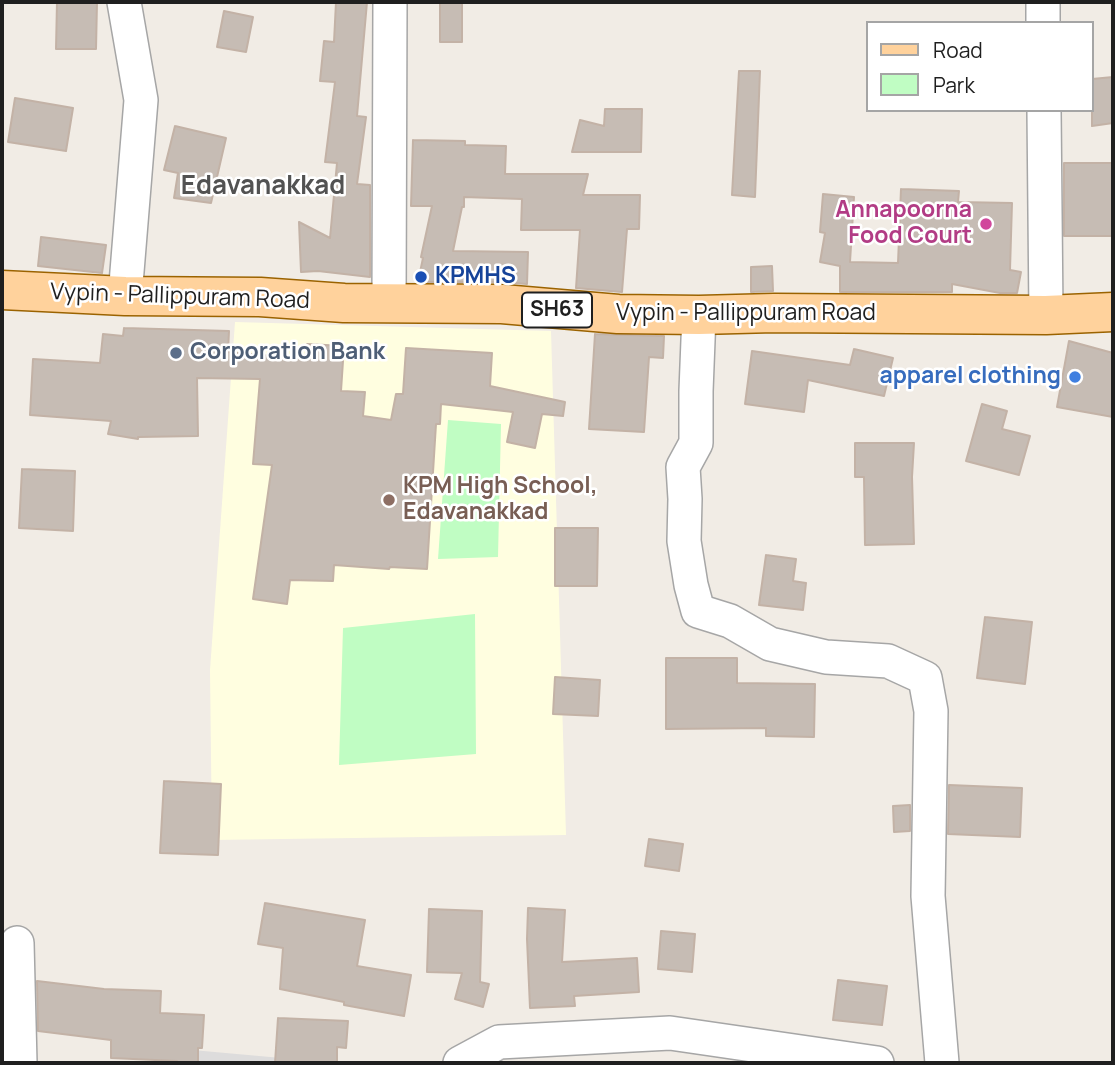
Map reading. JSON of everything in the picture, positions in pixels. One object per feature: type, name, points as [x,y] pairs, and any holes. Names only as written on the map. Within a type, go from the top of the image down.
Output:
[{"type":"main road","name":"Vypin - Pallippuram Road","points":[[2,290],[125,296],[260,297],[344,303],[502,304],[618,314],[1046,315],[1113,312]]},
{"type":"street","points":[[124,2],[141,100],[125,296]]},
{"type":"street","points":[[388,304],[390,2]]},
{"type":"street","points":[[1043,2],[1043,21]]},
{"type":"street","points":[[1044,112],[1046,315]]},
{"type":"street","points":[[699,315],[696,443],[683,467],[684,541],[698,611],[730,621],[771,644],[826,657],[888,661],[925,678],[931,711],[928,895],[942,1063]]},
{"type":"street","points":[[17,943],[20,1063]]},
{"type":"street","points":[[460,1063],[499,1042],[670,1033],[877,1063]]},
{"type":"shaded area","name":"KPM High School, Edavanakkad","points":[[235,322],[551,331],[566,835],[212,840],[210,670]]},
{"type":"shaded area","points":[[170,1048],[337,1063],[169,1063]]},
{"type":"green space","points":[[448,420],[501,424],[498,557],[438,559]]},
{"type":"green space","points":[[475,614],[476,754],[339,765],[343,628]]},
{"type":"building","points":[[57,2],[97,2],[96,49],[56,49]]},
{"type":"building","points":[[336,2],[367,2],[357,116],[366,117],[357,184],[370,185],[370,277],[318,271],[301,272],[299,222],[330,238],[337,163],[325,162],[335,82],[320,81],[324,41],[334,42]]},
{"type":"building","points":[[440,2],[462,2],[462,42],[440,42]]},
{"type":"building","points":[[224,11],[253,17],[246,52],[217,47]]},
{"type":"building","points":[[739,71],[760,71],[755,197],[732,195]]},
{"type":"building","points":[[1113,77],[1113,123],[1092,126],[1094,79]]},
{"type":"building","points":[[15,98],[73,108],[66,151],[8,142]]},
{"type":"building","points":[[605,109],[642,109],[641,152],[572,152],[580,120],[604,126]]},
{"type":"building","points":[[175,126],[226,138],[211,203],[174,198],[178,173],[164,170]]},
{"type":"building","points":[[413,140],[465,141],[465,145],[506,146],[505,174],[588,174],[583,195],[640,195],[639,229],[627,229],[622,292],[576,288],[580,230],[521,230],[522,199],[464,197],[453,251],[528,252],[527,284],[418,282],[432,206],[411,206]]},
{"type":"building","points":[[1064,163],[1113,163],[1113,236],[1064,236]]},
{"type":"building","points":[[901,189],[959,191],[958,202],[1012,203],[1010,270],[1021,272],[1017,293],[1000,293],[952,284],[952,292],[840,292],[840,266],[820,262],[825,233],[820,232],[823,194],[854,197],[850,262],[898,263]]},
{"type":"building","points":[[41,237],[106,245],[102,273],[38,266]]},
{"type":"building","points":[[772,266],[773,291],[751,292],[751,267]]},
{"type":"building","points":[[124,328],[229,331],[228,352],[306,359],[307,344],[344,346],[341,391],[365,392],[363,416],[391,420],[396,394],[403,394],[406,348],[492,353],[490,386],[565,402],[563,416],[542,414],[535,448],[507,442],[513,412],[441,404],[440,424],[436,424],[427,569],[334,565],[333,581],[290,580],[287,604],[253,599],[272,465],[253,464],[260,379],[197,378],[198,436],[138,439],[108,434],[111,421],[30,415],[33,359],[100,363],[103,334],[123,336]]},
{"type":"building","points":[[595,334],[664,336],[663,358],[649,357],[644,432],[589,429]]},
{"type":"building","points":[[1069,341],[1113,353],[1113,417],[1057,407]]},
{"type":"building","points":[[854,349],[893,358],[884,396],[808,380],[804,412],[745,404],[752,351],[850,365]]},
{"type":"building","points":[[982,404],[1007,411],[1002,429],[1030,436],[1019,475],[966,461]]},
{"type":"building","points":[[855,443],[914,443],[914,544],[865,545],[864,477],[855,477]]},
{"type":"building","points":[[22,469],[75,471],[73,531],[19,528]]},
{"type":"building","points":[[555,528],[598,528],[597,586],[555,586]]},
{"type":"building","points":[[766,555],[796,559],[793,581],[806,583],[803,610],[759,605]]},
{"type":"building","points":[[985,617],[1032,622],[1025,684],[977,678]]},
{"type":"building","points":[[666,658],[737,658],[737,683],[815,684],[814,737],[766,736],[766,728],[666,729]]},
{"type":"building","points":[[555,677],[600,680],[598,716],[553,714]]},
{"type":"building","points":[[164,781],[221,784],[218,855],[160,853]]},
{"type":"building","points":[[949,785],[1022,788],[1020,837],[948,834]]},
{"type":"building","points":[[910,805],[910,831],[894,832],[893,806]]},
{"type":"building","points":[[649,839],[683,844],[679,871],[645,866]]},
{"type":"building","points":[[265,903],[365,920],[357,966],[411,975],[404,1016],[280,989],[283,948],[258,944]]},
{"type":"building","points":[[528,908],[565,910],[562,962],[637,958],[639,992],[574,996],[575,1006],[530,1008]]},
{"type":"building","points":[[429,909],[482,911],[480,982],[489,984],[483,1007],[455,999],[462,973],[427,972]]},
{"type":"building","points":[[661,931],[695,934],[692,972],[658,969]]},
{"type":"building","points":[[838,980],[887,986],[882,1025],[833,1020]]},
{"type":"building","points":[[37,981],[104,989],[161,991],[160,1013],[204,1015],[202,1048],[198,1048],[198,1063],[111,1058],[111,1040],[38,1031]]},
{"type":"building","points":[[278,1018],[348,1021],[346,1048],[337,1047],[337,1063],[275,1063]]},
{"type":"place","name":"Annapoorna Food Court","points":[[986,224]]},
{"type":"place","name":"KPMHS","points":[[421,277]]},
{"type":"place","name":"Corporation Bank","points":[[176,353]]},
{"type":"place","name":"apparel clothing","points":[[1075,377]]},
{"type":"place","name":"KPM High School, Edavanakkad","points":[[389,500]]},
{"type":"district","name":"Edavanakkad","points":[[263,187]]}]
